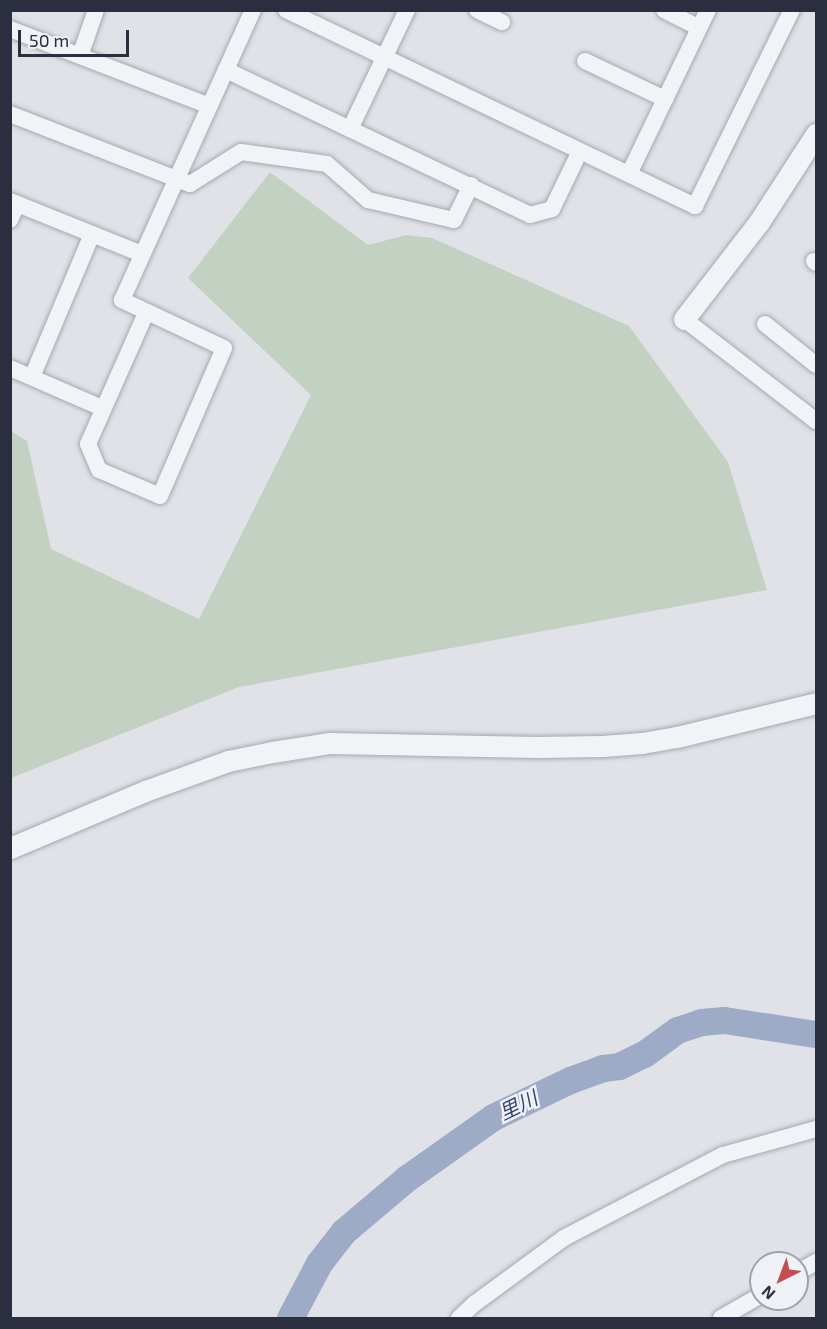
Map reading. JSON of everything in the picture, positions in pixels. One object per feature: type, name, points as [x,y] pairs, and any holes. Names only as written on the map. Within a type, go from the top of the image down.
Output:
[{"type":"street","points":[[80,56],[96,10]]},
{"type":"street","points":[[146,313],[88,444],[99,470],[160,496],[224,348],[122,300],[253,10]]},
{"type":"street","points":[[286,10],[695,206],[792,10]]},
{"type":"street","points":[[350,129],[406,10]]},
{"type":"street","points":[[477,10],[502,22]]},
{"type":"street","points":[[664,10],[699,28]]},
{"type":"street","points":[[629,174],[708,10]]},
{"type":"street","points":[[10,29],[210,106]]},
{"type":"street","points":[[585,61],[665,99]]},
{"type":"street","points":[[226,70],[530,215],[552,208],[580,151]]},
{"type":"street","points":[[10,114],[190,184],[241,152],[327,164],[368,200],[454,220],[471,185]]},
{"type":"street","points":[[815,417],[684,319],[759,222],[816,134]]},
{"type":"street","points":[[10,220],[14,202],[142,254]]},
{"type":"street","points":[[32,377],[92,234]]},
{"type":"street","points":[[765,324],[816,365]]},
{"type":"street","points":[[10,368],[102,408]]},
{"type":"street","points":[[10,848],[145,791],[228,761],[272,752],[330,743],[558,747],[642,743],[677,737],[816,703]]},
{"type":"street","points":[[459,1318],[477,1311],[564,1238],[723,1155],[816,1129]]},
{"type":"street","points":[[721,1318],[749,1302]]},
{"type":"green space","points":[[270,172],[368,245],[406,235],[432,238],[629,326],[728,462],[767,590],[239,687],[11,778],[11,431],[27,441],[51,549],[199,619],[311,395],[188,278]]},
{"type":"waterway","name":"里川","points":[[290,1318],[319,1263],[343,1232],[407,1178],[493,1117],[570,1080],[603,1068],[619,1066],[644,1054],[677,1030],[701,1022],[724,1020],[816,1034]]}]
